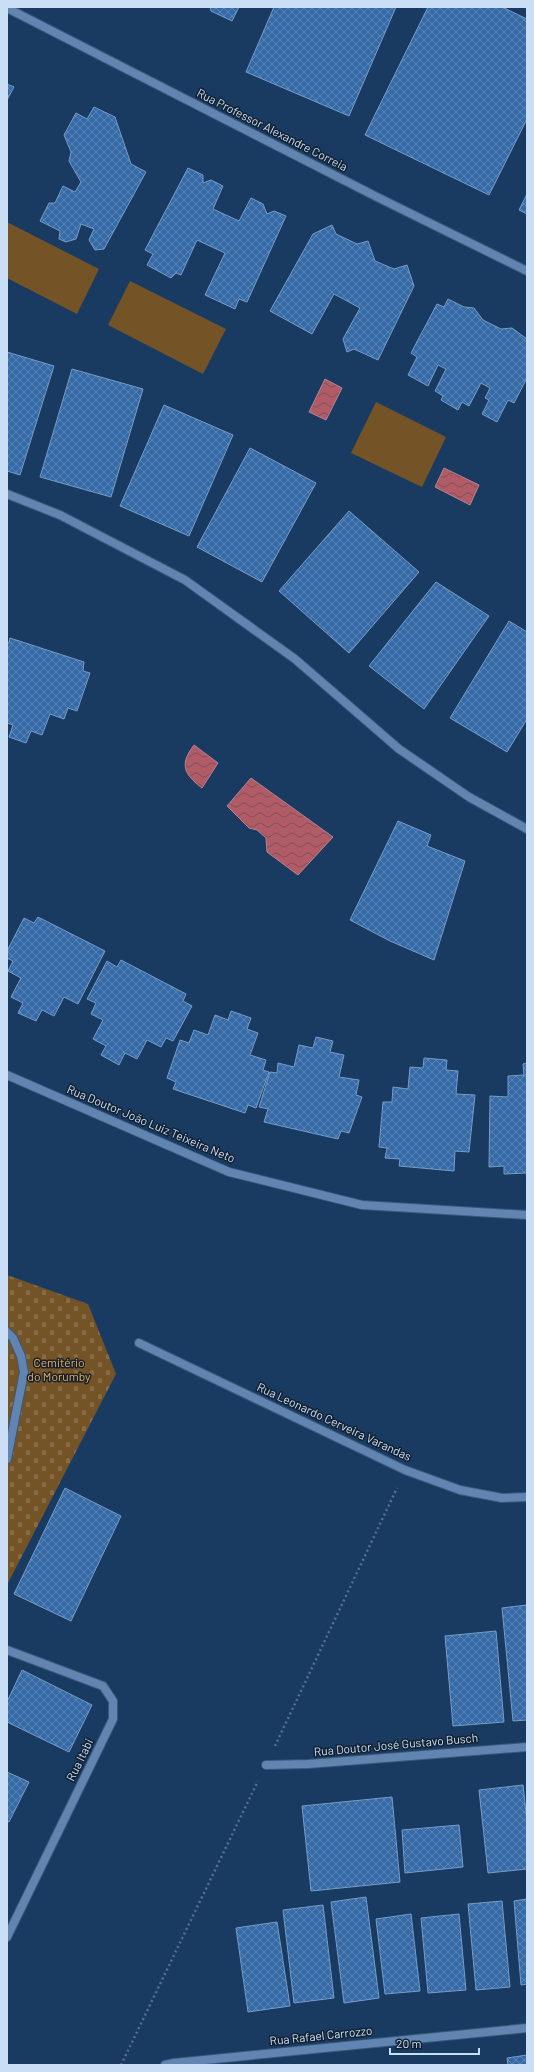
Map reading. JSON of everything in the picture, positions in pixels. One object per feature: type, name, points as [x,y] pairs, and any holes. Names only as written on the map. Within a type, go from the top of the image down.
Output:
[{"type":"street","name":"Rua Professor Alexandre Correia","points":[[7,8],[376,197],[527,271]]},
{"type":"street","points":[[7,494],[60,514],[185,580],[295,659],[399,749],[469,797],[527,829]]},
{"type":"street","name":"Rua Doutor João Luiz Teixeira Neto","points":[[7,1075],[229,1172],[362,1205],[527,1215]]},
{"type":"street","points":[[7,1332],[15,1342],[23,1361],[24,1372],[7,1459]]},
{"type":"street","name":"Rua Leonardo Cerveira Varandas","points":[[139,1343],[405,1470],[460,1490],[502,1498],[527,1497]]},
{"type":"street","name":"Rua Itabi","points":[[7,1650],[102,1686],[113,1701],[113,1719],[7,1937]]},
{"type":"street","name":"Rua Doutor José Gustavo Busch","points":[[266,1765],[308,1764],[527,1747]]},
{"type":"street","name":"Rua Rafael Carrozzo","points":[[165,2065],[174,2062],[527,2028]]},
{"type":"green space","points":[[7,222],[99,269],[77,314],[7,278]]},
{"type":"green space","points":[[130,281],[226,329],[203,374],[108,325]]},
{"type":"green space","points":[[376,402],[446,437],[422,487],[351,453]]},
{"type":"green space","name":"Cemitério do Morumby","points":[[7,1275],[88,1304],[116,1374],[7,1585]]},
{"type":"water","points":[[325,379],[342,388],[326,420],[309,412]]},
{"type":"water","points":[[444,468],[479,485],[470,505],[435,487]]},
{"type":"water","points":[[194,745],[218,763],[202,788],[188,774],[185,764],[186,758]]},
{"type":"water","points":[[251,778],[333,837],[298,875],[267,852],[266,838],[257,830],[249,828],[227,806]]},
{"type":"building","points":[[210,7],[239,7],[232,21],[211,11]]},
{"type":"building","points":[[274,7],[396,7],[349,116],[246,72]]},
{"type":"building","points":[[428,7],[502,7],[527,19],[527,119],[489,195],[365,135]]},
{"type":"building","points":[[7,84],[14,87],[7,100]]},
{"type":"building","points":[[94,107],[115,117],[131,164],[146,172],[104,249],[95,250],[89,240],[94,229],[81,224],[76,239],[66,242],[59,239],[60,231],[40,221],[49,203],[55,203],[63,186],[75,192],[81,182],[69,161],[71,152],[64,135],[76,113],[87,119]]},
{"type":"building","points":[[188,168],[203,175],[203,183],[211,180],[223,186],[213,209],[239,221],[251,198],[263,204],[267,214],[274,211],[286,216],[247,302],[239,299],[235,309],[205,295],[225,253],[197,240],[181,275],[176,273],[171,278],[147,265],[153,254],[145,250]]},
{"type":"building","points":[[527,194],[527,214],[519,210]]},
{"type":"building","points":[[332,225],[336,234],[357,244],[368,241],[375,261],[394,269],[407,265],[414,286],[378,360],[354,349],[347,352],[343,339],[360,308],[334,294],[312,334],[270,311],[313,234]]},
{"type":"building","points":[[448,299],[464,307],[474,308],[483,320],[501,329],[512,328],[527,339],[527,378],[514,403],[508,400],[497,422],[482,414],[489,400],[485,398],[490,388],[481,383],[469,406],[462,402],[458,410],[441,400],[443,396],[435,391],[446,369],[438,365],[428,386],[408,375],[417,357],[411,353],[437,304],[444,307]]},
{"type":"building","points":[[7,352],[54,366],[20,475],[7,471]]},
{"type":"building","points":[[72,369],[143,389],[111,497],[40,477]]},
{"type":"building","points":[[164,405],[233,435],[189,536],[120,506]]},
{"type":"building","points":[[250,448],[316,483],[262,582],[197,547]]},
{"type":"building","points":[[349,511],[419,572],[349,653],[279,591]]},
{"type":"building","points":[[436,582],[489,616],[424,709],[369,666]]},
{"type":"building","points":[[509,621],[527,632],[527,719],[507,752],[450,718]]},
{"type":"building","points":[[10,638],[84,662],[83,671],[90,673],[77,711],[68,708],[64,719],[50,714],[42,735],[31,731],[26,743],[9,737],[13,725],[7,723],[7,643],[9,643]]},
{"type":"building","points":[[398,821],[431,835],[427,846],[465,861],[434,960],[390,941],[350,920]]},
{"type":"building","points":[[38,917],[105,951],[78,1004],[64,997],[54,1016],[42,1010],[36,1021],[18,1013],[23,1003],[11,997],[21,978],[8,971],[13,961],[7,958],[7,951],[24,918],[34,923]]},
{"type":"building","points":[[121,960],[186,994],[183,1001],[192,1006],[173,1041],[166,1038],[161,1047],[147,1040],[137,1059],[125,1053],[119,1065],[101,1055],[106,1046],[93,1039],[103,1020],[91,1014],[96,1003],[87,999],[107,961],[117,967]]},
{"type":"building","points":[[231,1011],[251,1018],[247,1029],[258,1033],[250,1055],[266,1060],[263,1070],[269,1072],[256,1108],[248,1105],[245,1113],[173,1089],[176,1082],[167,1078],[180,1040],[189,1043],[194,1030],[208,1035],[215,1015],[228,1020]]},
{"type":"building","points":[[316,1037],[333,1041],[330,1052],[344,1055],[339,1077],[359,1080],[356,1095],[362,1097],[349,1133],[341,1131],[338,1139],[264,1122],[268,1109],[259,1107],[270,1072],[277,1073],[278,1063],[294,1067],[299,1045],[313,1048]]},
{"type":"building","points":[[424,1058],[447,1060],[446,1070],[458,1071],[456,1094],[475,1095],[469,1152],[455,1151],[454,1171],[399,1166],[400,1159],[385,1158],[387,1148],[379,1147],[383,1102],[392,1102],[393,1087],[408,1089],[410,1067],[423,1068]]},
{"type":"building","points":[[527,1063],[527,1173],[504,1174],[504,1166],[489,1167],[490,1096],[508,1097],[508,1076],[524,1075],[523,1064]]},
{"type":"building","points":[[65,1488],[121,1516],[71,1621],[14,1594]]},
{"type":"building","points":[[527,1605],[527,1720],[513,1721],[502,1608]]},
{"type":"building","points":[[496,1631],[504,1722],[453,1726],[445,1636]]},
{"type":"building","points":[[22,1670],[92,1705],[69,1752],[7,1722],[7,1702]]},
{"type":"building","points":[[7,1772],[29,1782],[9,1822],[7,1821]]},
{"type":"building","points":[[523,1785],[527,1822],[527,1869],[488,1873],[479,1790]]},
{"type":"building","points":[[392,1797],[400,1882],[311,1891],[302,1806]]},
{"type":"building","points":[[459,1825],[463,1867],[405,1873],[402,1830]]},
{"type":"building","points":[[366,1897],[379,1998],[344,2003],[331,1902]]},
{"type":"building","points":[[527,1899],[527,1984],[521,1985],[514,1901]]},
{"type":"building","points":[[502,1901],[510,1987],[476,1990],[468,1904]]},
{"type":"building","points":[[323,1905],[334,1998],[294,2003],[283,1910]]},
{"type":"building","points":[[411,1914],[420,1991],[385,1994],[376,1919]]},
{"type":"building","points":[[459,1914],[466,1990],[428,1993],[421,1918]]},
{"type":"building","points":[[277,1922],[290,2006],[248,2012],[236,1928]]},
{"type":"building","points":[[527,2055],[527,2065],[508,2065],[507,2058]]}]
